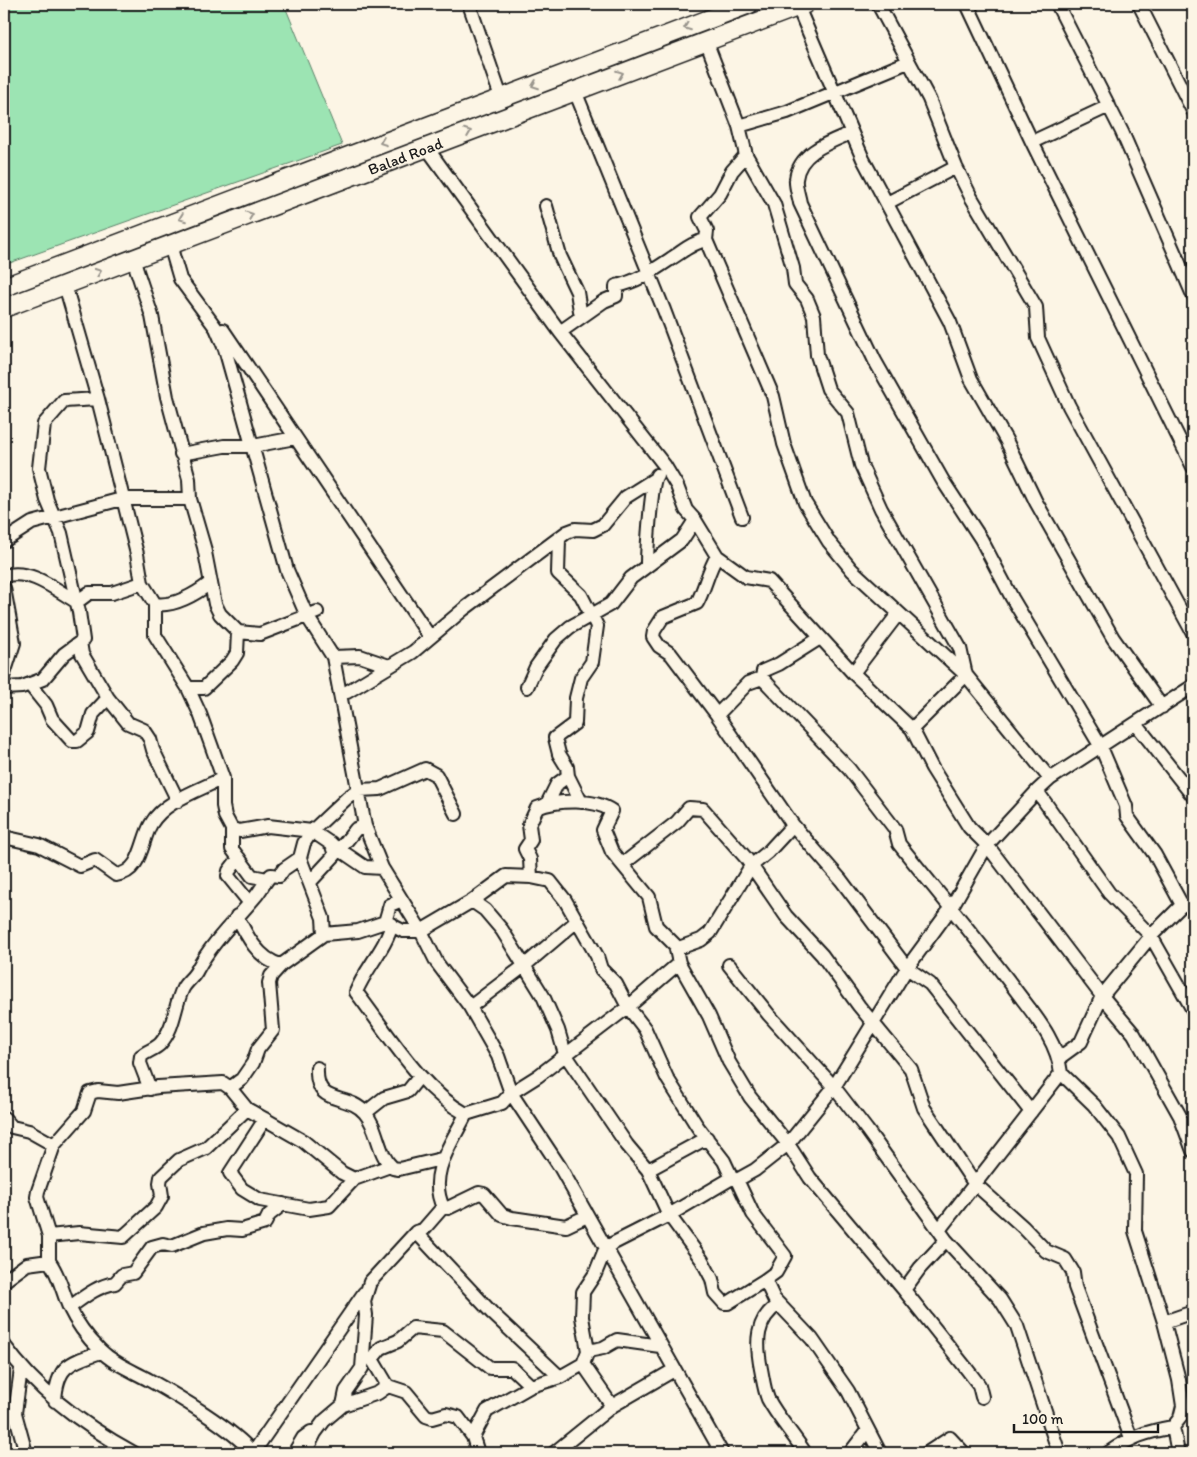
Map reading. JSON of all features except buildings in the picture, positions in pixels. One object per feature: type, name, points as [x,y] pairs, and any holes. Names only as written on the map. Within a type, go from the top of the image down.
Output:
[{"type":"highway","name":"Balad Road","points":[[4,287],[749,4]]},
{"type":"highway","name":"Balad Road","points":[[4,308],[802,5]]},
{"type":"street","points":[[469,4],[501,98]]},
{"type":"street","points":[[878,4],[929,99],[956,167],[1036,307],[1038,338],[1062,391],[1193,633]]},
{"type":"street","points":[[967,4],[1032,142],[1193,467]]},
{"type":"street","points":[[1057,4],[1109,106],[1193,294]]},
{"type":"street","points":[[1139,4],[1193,111]]},
{"type":"street","points":[[802,5],[833,92],[851,133],[950,322],[971,379],[1006,440],[1036,502],[1113,638],[1162,707]]},
{"type":"street","points":[[706,41],[739,126],[746,155],[774,204],[793,268],[795,284],[807,299],[814,316],[817,355],[828,389],[848,413],[861,465],[881,509],[960,648],[966,675]]},
{"type":"street","points":[[739,126],[787,112],[908,62]]},
{"type":"street","points":[[575,91],[648,273],[742,517]]},
{"type":"street","points":[[1032,142],[1109,106]]},
{"type":"street","points":[[851,133],[820,147],[804,160],[796,179],[800,203],[874,362],[938,472],[981,539],[1012,598],[1101,747],[1126,806],[1127,816],[1155,854],[1188,905],[1151,936],[1102,996],[1081,1042],[1059,1058]]},
{"type":"street","points":[[426,148],[560,332],[665,466],[677,486],[686,510],[695,520],[717,556],[746,577],[769,581],[853,673],[912,729],[932,768],[969,828],[987,845],[1102,996],[1134,1034],[1180,1116],[1193,1151]]},
{"type":"street","points":[[746,155],[732,171],[720,194],[700,217],[707,230],[706,240],[773,396],[784,444],[805,503],[829,542],[852,570],[966,675],[1050,779]]},
{"type":"street","points":[[887,203],[956,167]]},
{"type":"street","points":[[546,206],[560,256],[577,292],[581,317]]},
{"type":"street","points":[[560,332],[604,301],[616,296],[616,286],[633,282],[682,249],[699,241],[706,240]]},
{"type":"street","points":[[170,245],[180,279],[216,328],[225,349],[287,570],[312,614],[333,657],[366,826],[382,868],[421,931],[437,963],[470,1007],[498,1056],[511,1093],[560,1167],[586,1216],[606,1247],[660,1346],[722,1453]]},
{"type":"street","points":[[133,259],[152,316],[167,398],[189,479],[190,499],[204,547],[210,583],[220,614],[238,632],[260,634],[312,614]]},
{"type":"street","points":[[65,285],[98,399],[142,583],[155,604],[155,635],[188,688],[222,778],[224,811],[232,829],[232,849],[252,876],[267,879]]},
{"type":"street","points":[[202,307],[218,323],[430,637]]},
{"type":"street","points":[[4,688],[30,685],[43,680],[64,654],[83,640],[77,602],[55,515],[46,500],[39,468],[44,424],[64,401],[98,399]]},
{"type":"street","points":[[181,454],[224,446],[253,446],[295,438]]},
{"type":"street","points":[[340,693],[413,652],[541,550],[571,530],[593,530],[604,525],[626,497],[653,480],[665,466]]},
{"type":"street","points":[[647,565],[653,480]]},
{"type":"street","points":[[4,541],[32,523],[55,515],[122,499],[190,499]]},
{"type":"street","points":[[527,687],[536,667],[556,639],[570,627],[592,614],[597,614],[611,604],[631,578],[682,540],[695,520]]},
{"type":"street","points":[[559,539],[558,573],[581,596],[597,626],[592,662],[581,678],[576,698],[575,723],[555,738],[559,754],[567,767],[568,776],[581,802]]},
{"type":"street","points":[[717,556],[710,567],[706,583],[697,603],[663,617],[654,631],[653,637],[659,646],[671,654],[717,714],[793,825],[841,880],[907,968],[930,984],[1031,1112]]},
{"type":"street","points":[[4,576],[20,574],[32,576],[77,602]]},
{"type":"street","points":[[77,602],[89,593],[112,593],[142,583]]},
{"type":"street","points":[[155,604],[161,605],[194,595],[210,583]]},
{"type":"street","points":[[4,588],[14,643],[4,674]]},
{"type":"street","points":[[853,673],[898,614]]},
{"type":"street","points":[[188,688],[204,688],[232,661],[237,653],[238,632]]},
{"type":"street","points":[[820,638],[779,664],[762,671],[762,678],[849,769],[895,829],[899,844],[978,939],[1050,1037],[1059,1058],[1061,1073],[1094,1104],[1124,1146],[1136,1174],[1135,1231],[1164,1322],[1179,1380],[1183,1406],[1180,1418],[1173,1427],[1148,1431],[1130,1438],[1108,1453]]},
{"type":"street","points":[[80,642],[82,654],[108,698],[128,724],[136,725],[147,734],[178,801]]},
{"type":"street","points":[[333,657],[360,656],[389,666]]},
{"type":"street","points":[[912,729],[966,675]]},
{"type":"street","points":[[717,714],[748,682],[762,678]]},
{"type":"street","points":[[30,685],[46,705],[52,719],[72,741],[77,741],[88,732],[92,714],[108,698]]},
{"type":"street","points":[[473,1437],[487,1411],[531,1386],[560,1377],[583,1364],[588,1351],[582,1317],[583,1292],[595,1274],[606,1247],[734,1179],[755,1170],[788,1144],[834,1087],[907,968],[951,908],[987,845],[1037,791],[1050,779],[1193,686]]},
{"type":"street","points":[[1136,724],[1193,796]]},
{"type":"street","points":[[324,934],[323,918],[312,893],[311,881],[300,858],[304,843],[312,831],[325,818],[358,790],[380,789],[426,769],[432,771],[445,789],[456,814]]},
{"type":"street","points":[[547,804],[556,784],[568,776]]},
{"type":"street","points":[[4,837],[39,845],[80,866],[95,860],[116,875],[119,875],[129,870],[136,861],[144,845],[149,826],[154,818],[178,801],[222,778]]},
{"type":"street","points":[[1037,791],[1108,893],[1151,936],[1193,1010]]},
{"type":"street","points":[[531,877],[530,859],[525,849],[531,840],[529,824],[537,808],[547,804],[581,802],[612,811],[603,830],[612,852],[649,897],[656,926],[675,945],[679,963],[709,1016],[712,1027],[739,1079],[788,1144],[810,1178],[904,1290],[974,1378],[982,1397]]},
{"type":"street","points":[[623,864],[670,827],[689,808],[703,809],[751,866],[786,916],[822,955],[854,999],[911,1068],[924,1108],[974,1183],[1023,1227],[1046,1252],[1065,1259],[1072,1272],[1075,1287],[1130,1438]]},
{"type":"street","points":[[676,949],[701,940],[710,933],[751,866],[768,852],[793,825]]},
{"type":"street","points":[[232,829],[240,832],[268,826],[312,831],[365,867],[382,868]]},
{"type":"street","points":[[335,846],[356,829],[366,826]]},
{"type":"street","points":[[311,881],[335,855],[335,846]]},
{"type":"street","points":[[238,858],[229,870],[228,876],[249,902]]},
{"type":"street","points":[[150,1089],[140,1063],[141,1056],[160,1045],[175,1019],[182,989],[197,971],[202,958],[257,895],[267,879],[271,875],[279,876],[284,869],[300,858]]},
{"type":"street","points":[[230,1088],[242,1079],[253,1063],[258,1049],[273,1030],[269,983],[271,976],[281,964],[324,934],[358,931],[388,923],[403,931],[421,931],[472,901],[506,876],[531,877],[550,881],[565,900],[598,956],[601,969],[616,984],[654,1046],[667,1078],[724,1161],[753,1214],[786,1256],[776,1272],[724,1303],[715,1293],[712,1279],[702,1260],[669,1215],[648,1170],[627,1145],[565,1054],[558,1030],[543,996],[502,930],[485,910],[472,901]]},
{"type":"street","points":[[402,900],[390,905],[389,937],[372,960],[356,992],[420,1076],[455,1108],[466,1114]]},
{"type":"street","points":[[237,916],[247,935],[270,962],[281,964]]},
{"type":"street","points":[[470,1007],[524,966],[577,921]]},
{"type":"street","points":[[443,1208],[436,1194],[441,1159],[466,1114],[502,1103],[511,1093],[538,1076],[628,1006],[679,963]]},
{"type":"street","points":[[729,965],[769,1015],[834,1087],[943,1235],[1011,1314],[1017,1326],[1059,1453]]},
{"type":"street","points":[[318,1068],[317,1080],[321,1090],[338,1100],[352,1102],[365,1113],[390,1166]]},
{"type":"street","points":[[904,1290],[943,1235],[974,1183],[1061,1073]]},
{"type":"street","points":[[365,1113],[384,1098],[408,1091],[420,1076]]},
{"type":"street","points":[[354,1179],[342,1173],[303,1141],[247,1108],[230,1088],[220,1083],[118,1093],[98,1090],[90,1093],[84,1111],[54,1146],[37,1197],[49,1236],[49,1261],[60,1277],[70,1307],[86,1335],[101,1352],[190,1405],[236,1437],[253,1453],[370,1282],[416,1232],[423,1230],[443,1208],[448,1208],[479,1193],[484,1194],[502,1215],[512,1218],[566,1226],[586,1216]]},
{"type":"street","points":[[49,1236],[79,1233],[124,1237],[156,1207],[162,1196],[160,1183],[162,1177],[179,1160],[206,1148],[247,1108]]},
{"type":"street","points":[[265,1119],[230,1173],[242,1189],[260,1200],[309,1209],[329,1206],[354,1179],[390,1166],[399,1169],[441,1159]]},
{"type":"street","points":[[7,1126],[29,1131],[54,1146]]},
{"type":"street","points":[[648,1170],[707,1138]]},
{"type":"street","points":[[70,1307],[91,1291],[104,1285],[115,1284],[122,1275],[133,1273],[152,1247],[163,1244],[172,1246],[204,1233],[255,1227],[265,1223],[269,1215],[283,1204]]},
{"type":"street","points":[[416,1232],[492,1313],[560,1377]]},
{"type":"street","points":[[4,1280],[27,1264],[49,1261]]},
{"type":"street","points":[[765,1280],[779,1304],[817,1345],[848,1391],[880,1453]]},
{"type":"street","points":[[343,1405],[346,1391],[362,1368],[366,1290]]},
{"type":"street","points":[[779,1304],[768,1311],[763,1319],[757,1341],[757,1354],[763,1384],[769,1400],[805,1453]]},
{"type":"street","points":[[1164,1322],[1193,1312]]},
{"type":"street","points":[[478,1453],[473,1437],[458,1418],[446,1414],[432,1418],[426,1416],[406,1392],[388,1386],[372,1359],[381,1348],[398,1342],[413,1328],[447,1333],[490,1368],[512,1368],[531,1386]]},
{"type":"street","points":[[588,1351],[604,1348],[617,1340],[660,1346]]},
{"type":"street","points":[[4,1345],[21,1369],[55,1402],[134,1453]]},
{"type":"street","points":[[55,1402],[56,1383],[61,1372],[78,1360],[101,1352]]},
{"type":"street","points":[[583,1364],[612,1406]]},
{"type":"street","points":[[21,1369],[16,1413],[21,1428],[23,1450]]},
{"type":"street","points":[[554,1453],[612,1406],[674,1370]]},
{"type":"street","points":[[294,1453],[303,1438],[343,1405],[378,1392],[388,1386]]},
{"type":"street","points":[[305,1453],[315,1433],[324,1421]]},
{"type":"street","points":[[1173,1427],[1178,1453]]},
{"type":"street","points":[[850,1453],[868,1431]]},
{"type":"street","points":[[927,1453],[950,1438],[964,1453]]},
{"type":"green space","points":[[4,4],[284,4],[342,145],[4,265]]}]
